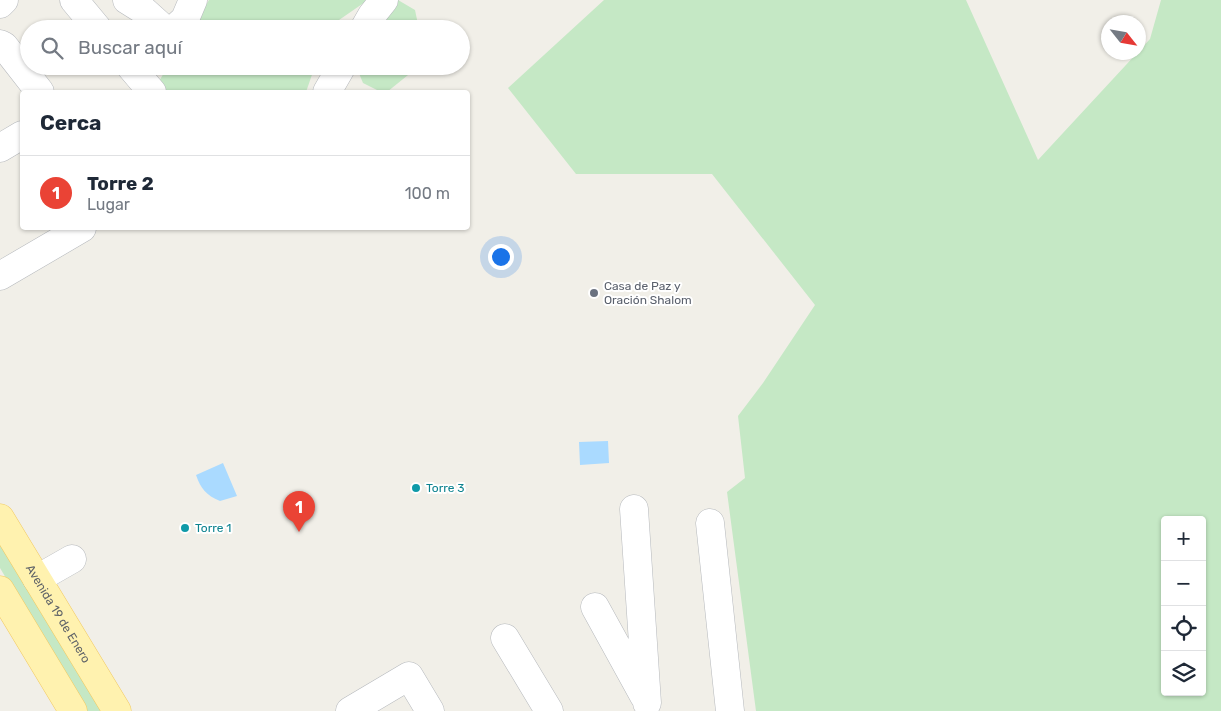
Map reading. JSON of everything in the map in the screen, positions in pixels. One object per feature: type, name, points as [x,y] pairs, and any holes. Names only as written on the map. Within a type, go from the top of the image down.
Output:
[{"type":"main road","name":"Avenida 19 de Enero","points":[[0,518],[117,711]]},
{"type":"main road","points":[[0,590],[73,711]]},
{"type":"street","points":[[0,4],[4,0]]},
{"type":"street","points":[[74,0],[91,20]]},
{"type":"street","points":[[127,0],[154,20]]},
{"type":"street","points":[[183,20],[194,0]]},
{"type":"street","points":[[369,20],[384,0]]},
{"type":"street","points":[[0,44],[4,46],[20,66]]},
{"type":"street","points":[[27,75],[38,90]]},
{"type":"street","points":[[138,75],[150,90]]},
{"type":"street","points":[[328,90],[337,75]]},
{"type":"street","points":[[0,148],[20,136]]},
{"type":"street","points":[[0,276],[79,230]]},
{"type":"street","points":[[634,509],[650,707]]},
{"type":"street","points":[[710,523],[730,711]]},
{"type":"street","points":[[37,579],[72,559]]},
{"type":"street","points":[[595,607],[650,707]]},
{"type":"street","points":[[504,638],[548,711]]},
{"type":"street","points":[[350,711],[409,676],[430,711]]},
{"type":"green space","points":[[209,0],[368,0],[339,20],[197,20]]},
{"type":"green space","points":[[398,0],[415,10],[417,20],[376,20],[380,12]]},
{"type":"green space","points":[[604,0],[966,0],[1038,160],[1131,60],[1146,60],[1146,43],[1150,39],[1161,0],[1221,0],[1221,711],[756,711],[727,492],[745,478],[738,416],[763,383],[815,305],[712,174],[576,174],[508,88]]},
{"type":"green space","points":[[163,75],[312,75],[307,90],[163,90],[158,83]]},
{"type":"green space","points":[[360,75],[408,75],[389,90],[377,90],[363,83]]},
{"type":"green space","points":[[0,543],[104,711],[85,711],[0,568]]},
{"type":"water","points":[[608,441],[609,463],[580,465],[579,442]]},
{"type":"water","points":[[223,463],[237,496],[220,501],[205,491],[196,475]]},
{"type":"place","name":"Casa de Paz y Oración Shalom","points":[[594,293]]},
{"type":"place","name":"Torre 3","points":[[416,488]]},
{"type":"place","name":"Torre 1","points":[[185,528]]},
{"type":"place","name":"Torre 2","points":[[299,532]]}]
